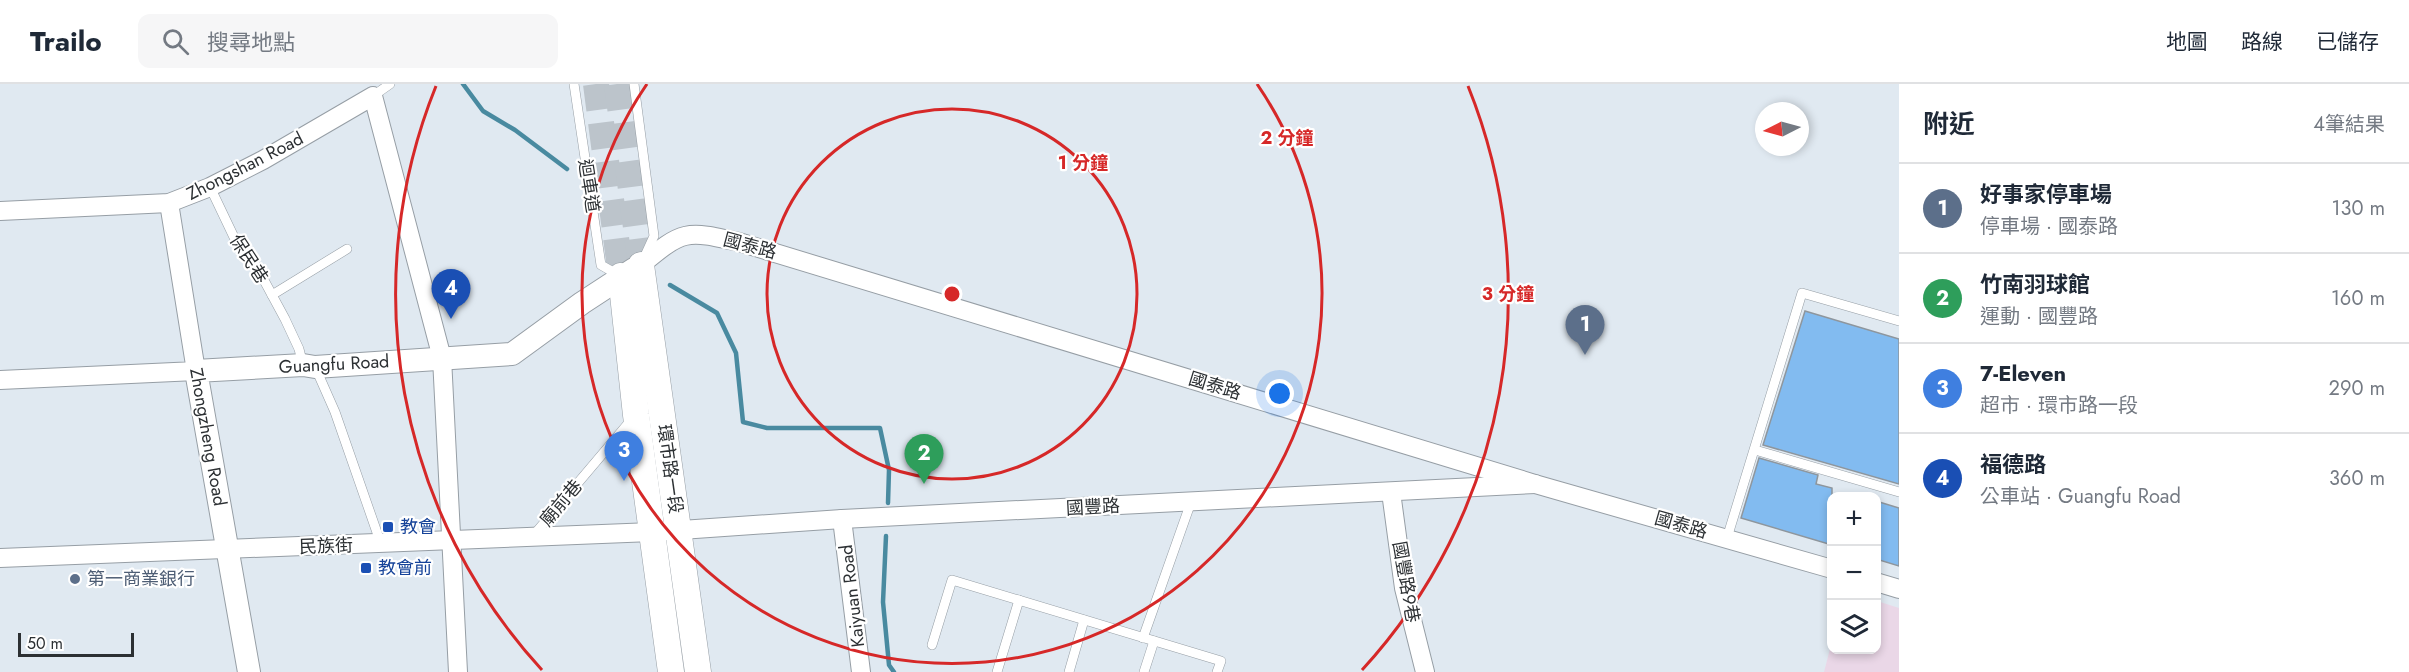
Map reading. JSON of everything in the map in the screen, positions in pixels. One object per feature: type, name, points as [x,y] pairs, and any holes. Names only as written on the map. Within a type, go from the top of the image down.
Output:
[{"type":"main road","name":"環市路一段","points":[[631,271],[636,415],[671,672]]},
{"type":"main road","name":"環市路一段","points":[[631,271],[679,530],[698,672]]},
{"type":"street","name":"Zhongshan Road","points":[[0,211],[169,203],[210,187],[263,160],[373,96]]},
{"type":"street","points":[[373,96],[442,358],[458,672]]},
{"type":"street","name":"Zhongzheng Road","points":[[169,203],[249,672]]},
{"type":"street","name":"國泰路","points":[[631,271],[672,239],[695,234],[739,242],[1535,484],[1827,568]]},
{"type":"street","name":"Guangfu Road","points":[[0,380],[512,354],[631,271]]},
{"type":"street","name":"國豐路","points":[[652,532],[842,519],[1535,484]]},
{"type":"street","name":"國豐路9巷","points":[[1391,492],[1404,588],[1425,672]]},
{"type":"street","name":"Kaiyuan Road","points":[[842,519],[861,672]]},
{"type":"street","name":"民族街","points":[[0,558],[452,542],[652,532]]},
{"type":"street","points":[[1881,584],[1899,589]]},
{"type":"lane","points":[[373,96],[390,84]]},
{"type":"lane","name":"迴車道","points":[[574,84],[601,265],[631,271]]},
{"type":"lane","points":[[631,271],[654,236],[634,84]]},
{"type":"lane","name":"保民巷","points":[[210,187],[242,254],[253,260],[335,412],[381,544]]},
{"type":"lane","points":[[272,295],[347,249]]},
{"type":"lane","points":[[1727,538],[1802,293],[1899,321]]},
{"type":"lane","name":"廟前巷","points":[[533,537],[636,415]]},
{"type":"lane","points":[[1755,450],[1899,492]]},
{"type":"lane","points":[[1143,638],[1191,502]]},
{"type":"lane","points":[[932,645],[952,580],[1221,661],[1217,672]]},
{"type":"lane","points":[[997,672],[1020,600]]},
{"type":"lane","points":[[1069,672],[1084,620]]},
{"type":"lane","points":[[1144,672],[1154,641]]},
{"type":"shaded area","points":[[1881,602],[1899,608],[1899,672],[1824,672],[1829,654],[1881,654]]},
{"type":"building","points":[[1805,311],[1899,339],[1899,484],[1763,445]]},
{"type":"building","points":[[1759,458],[1818,475],[1816,484],[1832,488],[1832,492],[1827,492],[1827,544],[1741,518]]},
{"type":"building","points":[[1881,503],[1899,508],[1899,566],[1881,561]]},
{"type":"waterway","points":[[463,84],[483,111],[515,130],[567,169]]},
{"type":"waterway","points":[[670,285],[717,313],[736,353],[743,422],[767,428],[880,428],[889,470],[888,503]]},
{"type":"waterway","points":[[886,536],[883,602],[889,665],[894,672]]},
{"type":"tunnel","points":[[596,84],[621,276]]},
{"type":"tunnel","points":[[617,84],[641,265]]},
{"type":"place","name":"福德路","points":[[451,319]]},
{"type":"place","name":"好事家停車場","points":[[1585,355]]},
{"type":"place","name":"7-Eleven","points":[[624,481]]},
{"type":"place","name":"竹南羽球館","points":[[924,484]]},
{"type":"place","name":"教會","points":[[388,527]]},
{"type":"place","name":"教會前","points":[[366,568]]},
{"type":"place","name":"第一商業銀行","points":[[75,579]]}]
